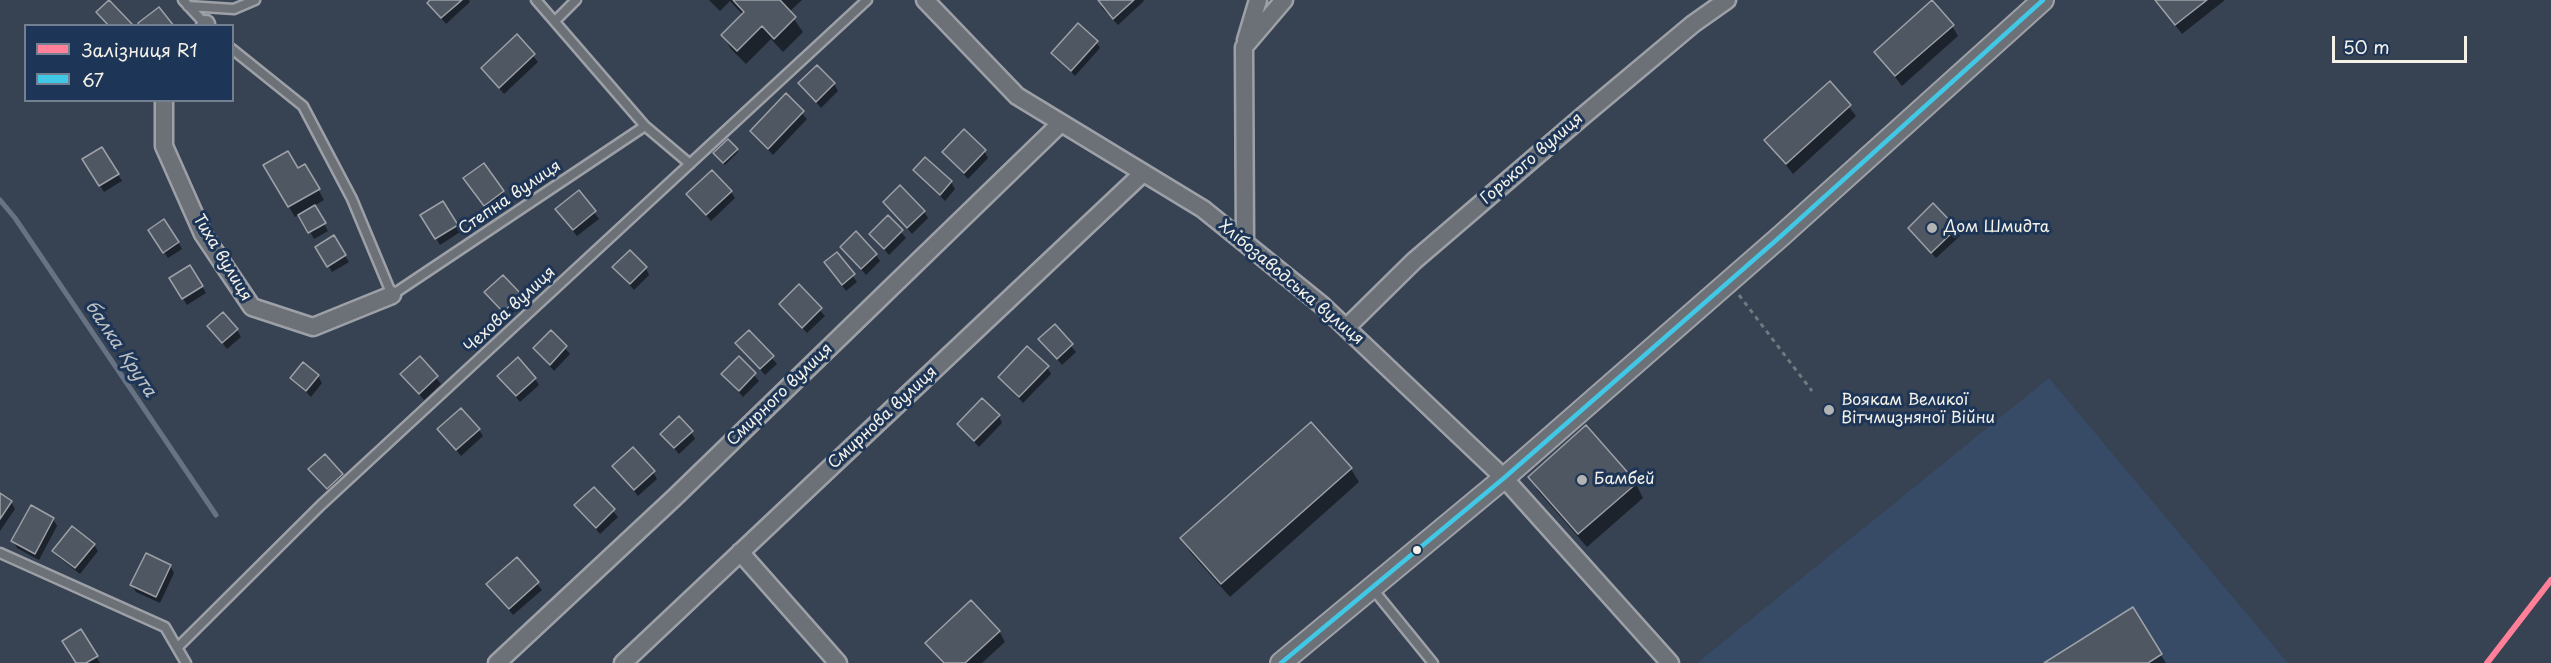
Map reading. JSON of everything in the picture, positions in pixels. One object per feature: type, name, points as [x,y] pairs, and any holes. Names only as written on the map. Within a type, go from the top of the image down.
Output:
[{"type":"street","name":"Хлібозаводська вулиця","points":[[925,0],[1017,96],[1203,209],[1346,328],[1504,478],[1670,663]]},
{"type":"street","points":[[1245,243],[1244,47],[1258,0]]},
{"type":"street","points":[[1244,47],[1284,0]]},
{"type":"street","name":"Горького вулиця","points":[[1346,328],[1431,246],[1638,70],[1727,0]]},
{"type":"street","points":[[1281,663],[1504,478],[1729,281],[2043,0]]},
{"type":"street","name":"Тиха вулиця","points":[[164,102],[164,146],[203,234],[252,307],[313,327],[392,295]]},
{"type":"street","name":"Смирного вулиця","points":[[497,663],[674,498],[1061,123]]},
{"type":"street","name":"Смирнова вулиця","points":[[623,663],[1143,173]]},
{"type":"street","points":[[740,552],[838,663]]},
{"type":"lane","points":[[185,3],[234,9],[255,0]]},
{"type":"lane","points":[[536,0],[645,126],[690,164]]},
{"type":"lane","points":[[555,21],[576,0]]},
{"type":"lane","name":"Чехова вулиця","points":[[178,647],[321,505],[867,0]]},
{"type":"lane","points":[[185,3],[205,24]]},
{"type":"lane","points":[[234,51],[303,106],[352,198],[392,295]]},
{"type":"lane","name":"Степна вулиця","points":[[392,295],[645,126]]},
{"type":"lane","points":[[0,553],[165,627],[186,663]]},
{"type":"lane","points":[[1372,587],[1433,663]]},
{"type":"path","points":[[1729,281],[1812,391]]},
{"type":"shaded area","points":[[2049,378],[2288,663],[1697,663]]},
{"type":"building","points":[[109,0],[132,24],[107,24],[96,12]]},
{"type":"building","points":[[430,0],[462,0],[441,18],[427,3]]},
{"type":"building","points":[[733,0],[780,0],[796,17],[774,39],[762,26],[737,51],[721,35],[744,12]]},
{"type":"building","points":[[1098,0],[1134,0],[1113,19]]},
{"type":"building","points":[[1932,0],[1954,25],[1895,76],[1874,52]]},
{"type":"building","points":[[2155,0],[2207,0],[2175,25]]},
{"type":"building","points":[[159,7],[172,24],[138,24]]},
{"type":"building","points":[[1078,23],[1098,41],[1071,71],[1051,53]]},
{"type":"building","points":[[517,34],[535,54],[499,88],[481,68]]},
{"type":"building","points":[[817,65],[835,83],[816,102],[798,83]]},
{"type":"building","points":[[1830,81],[1851,105],[1786,164],[1764,140]]},
{"type":"building","points":[[786,93],[804,111],[768,149],[750,131]]},
{"type":"building","points":[[964,129],[986,150],[964,173],[942,152]]},
{"type":"building","points":[[728,139],[738,149],[723,163],[713,153]]},
{"type":"building","points":[[102,147],[119,174],[99,186],[82,159]]},
{"type":"building","points":[[288,151],[298,168],[305,164],[320,189],[288,207],[263,165]]},
{"type":"building","points":[[925,157],[952,181],[940,195],[913,170]]},
{"type":"building","points":[[484,163],[504,191],[484,206],[463,178]]},
{"type":"building","points":[[712,170],[732,191],[706,215],[686,194]]},
{"type":"building","points":[[900,185],[925,211],[907,228],[883,202]]},
{"type":"building","points":[[579,190],[596,211],[573,230],[555,209]]},
{"type":"building","points":[[443,201],[458,225],[435,239],[420,215]]},
{"type":"building","name":"Дом Шмидта","points":[[1933,203],[1957,228],[1931,253],[1908,228]]},
{"type":"building","points":[[315,205],[326,223],[308,233],[298,215]]},
{"type":"building","points":[[888,215],[903,230],[884,249],[869,234]]},
{"type":"building","points":[[164,219],[179,242],[163,253],[148,230]]},
{"type":"building","points":[[856,231],[877,254],[861,269],[840,247]]},
{"type":"building","points":[[334,235],[346,255],[327,267],[315,247]]},
{"type":"building","points":[[630,250],[647,267],[630,284],[612,267]]},
{"type":"building","points":[[837,252],[855,274],[842,285],[824,262]]},
{"type":"building","points":[[190,265],[203,286],[182,299],[169,278]]},
{"type":"building","points":[[503,275],[522,295],[503,312],[484,292]]},
{"type":"building","points":[[799,284],[822,308],[802,328],[779,304]]},
{"type":"building","points":[[223,312],[238,329],[222,343],[207,326]]},
{"type":"building","points":[[1055,324],[1073,344],[1057,359],[1038,339]]},
{"type":"building","points":[[551,330],[567,346],[550,365],[533,348]]},
{"type":"building","points":[[749,330],[774,356],[760,369],[735,343]]},
{"type":"building","points":[[1027,346],[1049,366],[1019,397],[998,377]]},
{"type":"building","points":[[420,356],[438,376],[419,394],[400,374]]},
{"type":"building","points":[[739,356],[756,373],[739,391],[721,374]]},
{"type":"building","points":[[518,357],[536,378],[516,396],[497,376]]},
{"type":"building","points":[[303,362],[319,375],[306,391],[290,378]]},
{"type":"building","points":[[982,398],[1000,415],[974,441],[957,424]]},
{"type":"building","points":[[461,408],[480,429],[456,450],[437,429]]},
{"type":"building","points":[[679,416],[693,431],[674,448],[660,434]]},
{"type":"building","points":[[1311,422],[1352,468],[1221,584],[1180,538]]},
{"type":"building","name":"Бамбей","points":[[1586,425],[1637,483],[1578,534],[1528,477]]},
{"type":"building","points":[[633,447],[655,471],[634,490],[612,466]]},
{"type":"building","points":[[325,454],[343,474],[327,489],[308,469]]},
{"type":"building","points":[[594,487],[615,509],[596,528],[574,505]]},
{"type":"building","points":[[0,493],[12,501],[0,519]]},
{"type":"building","points":[[31,505],[54,518],[35,554],[11,541]]},
{"type":"building","points":[[72,526],[95,544],[75,568],[52,551]]},
{"type":"building","points":[[146,553],[171,565],[156,597],[130,585]]},
{"type":"building","points":[[517,557],[539,582],[509,609],[486,584]]},
{"type":"building","points":[[971,600],[1000,631],[965,663],[944,663],[925,643]]},
{"type":"building","points":[[2133,607],[2162,654],[2148,663],[2044,663]]},
{"type":"building","points":[[81,629],[98,656],[86,663],[76,663],[62,641]]},
{"type":"waterway","name":"балка Крута","points":[[0,200],[15,218],[216,515]]},
{"type":"rail line","name":"R1","points":[[2487,663],[2551,580]]},
{"type":"transit line","name":"67","points":[[1281,663],[1504,478],[1781,236],[2043,0]]},
{"type":"place","name":"Дом Шмидта","points":[[1932,228]]},
{"type":"place","name":"Воякам Великої Вітчмизняної Війни","points":[[1829,410]]},
{"type":"place","name":"Бамбей","points":[[1582,480]]}]
